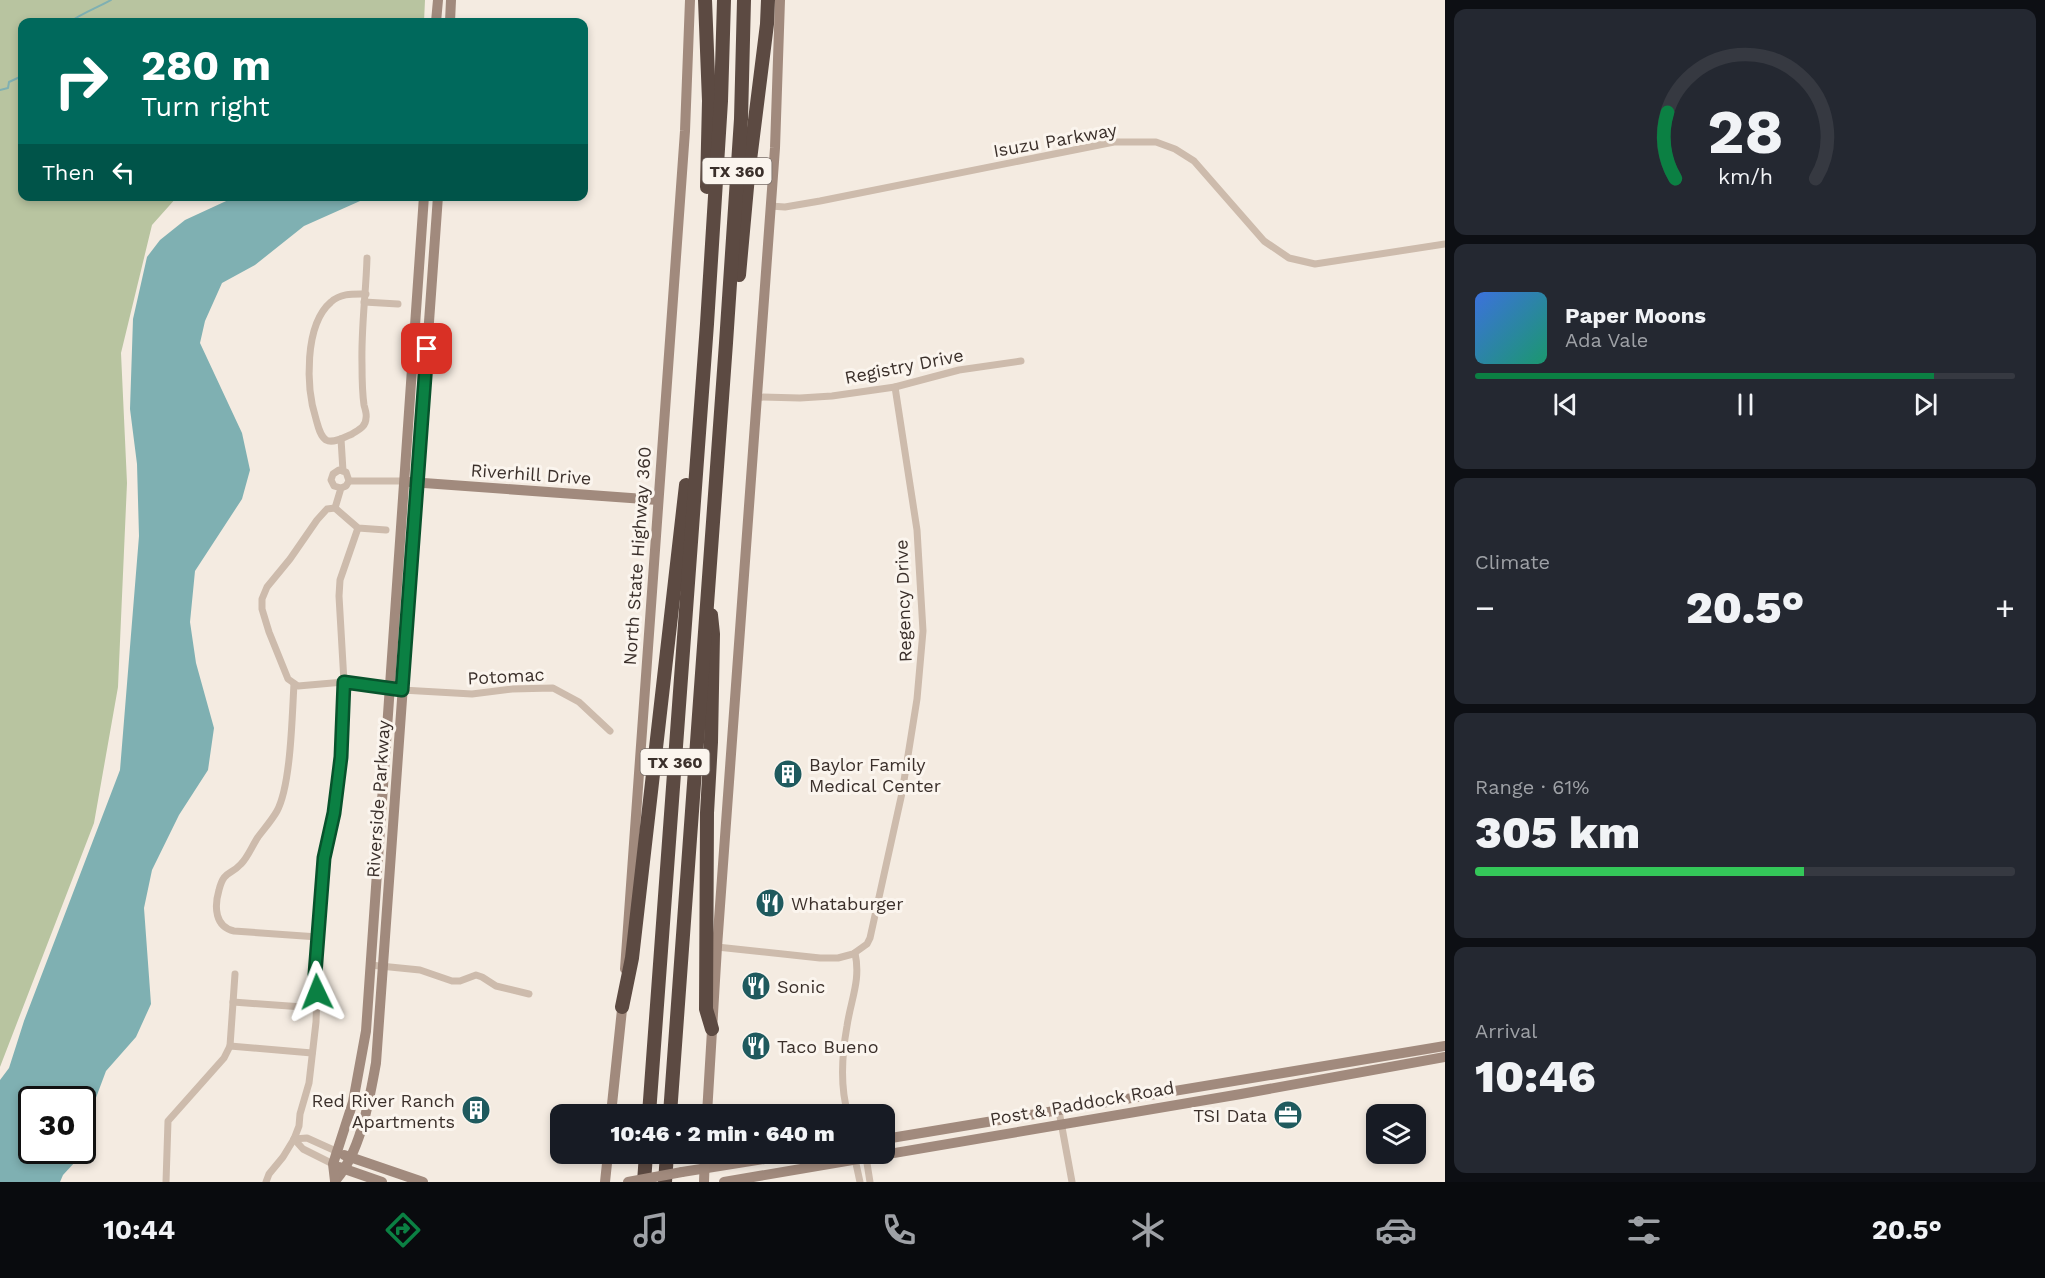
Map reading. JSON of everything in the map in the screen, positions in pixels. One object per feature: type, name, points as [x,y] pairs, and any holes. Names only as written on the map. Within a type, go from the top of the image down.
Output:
[{"type":"highway","points":[[705,0],[709,90],[708,155],[700,306],[706,324]]},
{"type":"highway","name":"TX 360","points":[[650,1104],[722,90],[724,0]]},
{"type":"highway","name":"TX 360","points":[[671,1104],[741,119],[744,0]]},
{"type":"highway","points":[[726,343],[735,327],[748,176],[768,0]]},
{"type":"highway","points":[[622,1007],[632,958],[693,427],[700,410]]},
{"type":"highway","points":[[707,585],[713,633],[707,813],[706,1010],[712,1029]]},
{"type":"highway","points":[[644,1182],[645,1164]]},
{"type":"highway","points":[[665,1182],[666,1164]]},
{"type":"street","points":[[436,18],[438,0]]},
{"type":"street","points":[[450,18],[451,0]]},
{"type":"street","name":"North State Highway 360","points":[[612,1104],[622,1007],[685,131],[690,0]]},
{"type":"street","points":[[708,1104],[777,106],[780,0]]},
{"type":"street","name":"Isuzu Parkway","points":[[770,206],[785,207],[820,201],[1114,142],[1156,142],[1175,149],[1194,161],[1264,241],[1289,258],[1315,264],[1445,243]]},
{"type":"street","name":"Riverside Parkway","points":[[335,1182],[333,1164],[353,1102],[366,1031],[424,201]]},
{"type":"street","name":"Riverside Parkway","points":[[335,1182],[345,1169],[366,1117],[376,1063],[438,201]]},
{"type":"street","points":[[366,294],[340,296],[329,303],[314,332],[309,375],[312,408],[325,439],[330,441],[341,439],[361,429],[366,419],[362,383],[364,302],[366,294],[367,258]]},
{"type":"street","points":[[364,302],[398,304]]},
{"type":"street","name":"Registry Drive","points":[[757,397],[832,396],[895,387],[965,369],[1020,361]]},
{"type":"street","name":"Regency Drive","points":[[855,952],[867,944],[870,938],[883,885],[902,793],[922,657],[923,631],[916,530],[895,387]]},
{"type":"street","points":[[341,439],[343,471]]},
{"type":"street","points":[[336,471],[343,471],[348,475],[349,481],[346,486],[340,488],[334,486],[331,480],[336,471]]},
{"type":"street","points":[[349,481],[403,481]]},
{"type":"street","name":"Riverhill Drive","points":[[403,481],[658,500]]},
{"type":"street","points":[[335,508],[340,488]]},
{"type":"street","points":[[318,937],[226,930],[218,920],[218,891],[224,876],[243,863],[277,811],[287,769],[294,684],[288,679],[269,632],[262,609],[262,599],[267,587],[327,509],[335,508],[358,528],[386,530]]},
{"type":"street","points":[[266,1182],[269,1174],[294,1139],[309,1083],[317,1008],[315,974],[324,858],[334,813],[341,757],[344,682],[340,580],[358,528]]},
{"type":"street","name":"Potomac","points":[[294,684],[318,685],[344,682],[402,690],[472,694],[512,689],[553,688],[579,702],[609,731]]},
{"type":"street","points":[[717,947],[820,958],[838,957],[855,952],[858,967],[857,982],[847,1025],[843,1059],[846,1104]]},
{"type":"street","points":[[370,965],[420,970],[452,981],[460,981],[476,975],[496,986],[529,994]]},
{"type":"street","points":[[166,1182],[168,1121],[224,1058],[230,1046],[235,974]]},
{"type":"street","points":[[233,1002],[317,1008]]},
{"type":"street","points":[[230,1046],[312,1053]]},
{"type":"street","name":"Post & Paddock Road","points":[[895,1137],[1445,1046]]},
{"type":"street","name":"Post & Paddock Road","points":[[895,1150],[1241,1094],[1445,1057]]},
{"type":"street","points":[[1239,1081],[1241,1094]]},
{"type":"street","points":[[1059,1111],[1072,1182]]},
{"type":"street","points":[[294,1139],[307,1138],[350,1157],[423,1182]]},
{"type":"street","points":[[294,1139],[303,1149],[333,1164],[382,1182]]},
{"type":"street","points":[[605,1182],[607,1164]]},
{"type":"street","points":[[704,1182],[705,1164]]},
{"type":"street","points":[[627,1182],[731,1164]]},
{"type":"street","name":"Post & Paddock Road","points":[[724,1182],[818,1164]]},
{"type":"street","points":[[860,1164],[860,1182]]},
{"type":"street","points":[[863,1164],[870,1182]]},
{"type":"green space","points":[[0,0],[425,0],[424,18],[18,18],[18,201],[173,201],[152,225],[121,353],[127,483],[118,687],[94,823],[0,1067]]},
{"type":"water","points":[[226,201],[360,201],[304,226],[255,265],[222,283],[205,321],[200,343],[242,433],[250,470],[242,499],[195,571],[190,622],[196,663],[214,728],[208,770],[179,815],[152,870],[144,908],[151,1004],[136,1037],[106,1071],[96,1098],[96,1086],[18,1086],[18,1164],[73,1164],[60,1182],[0,1182],[0,1080],[9,1068],[24,1021],[120,770],[139,536],[137,464],[130,409],[133,319],[147,257],[160,240],[185,220]]},
{"type":"waterway","points":[[77,18],[111,0]]},
{"type":"waterway","points":[[0,90],[8,88],[9,82],[18,78]]},
{"type":"place","name":"Baylor Family Medical Center","points":[[788,774]]},
{"type":"place","name":"Whataburger","points":[[770,903]]},
{"type":"place","name":"Sonic","points":[[756,986]]},
{"type":"place","name":"Taco Bueno","points":[[756,1046]]},
{"type":"place","name":"Red River Ranch Apartments","points":[[476,1110]]},
{"type":"place","name":"TSI Data","points":[[1288,1115]]},
{"type":"route","points":[[317,992],[315,974],[324,858],[334,813],[341,757],[344,682],[402,690],[427,349]]}]
